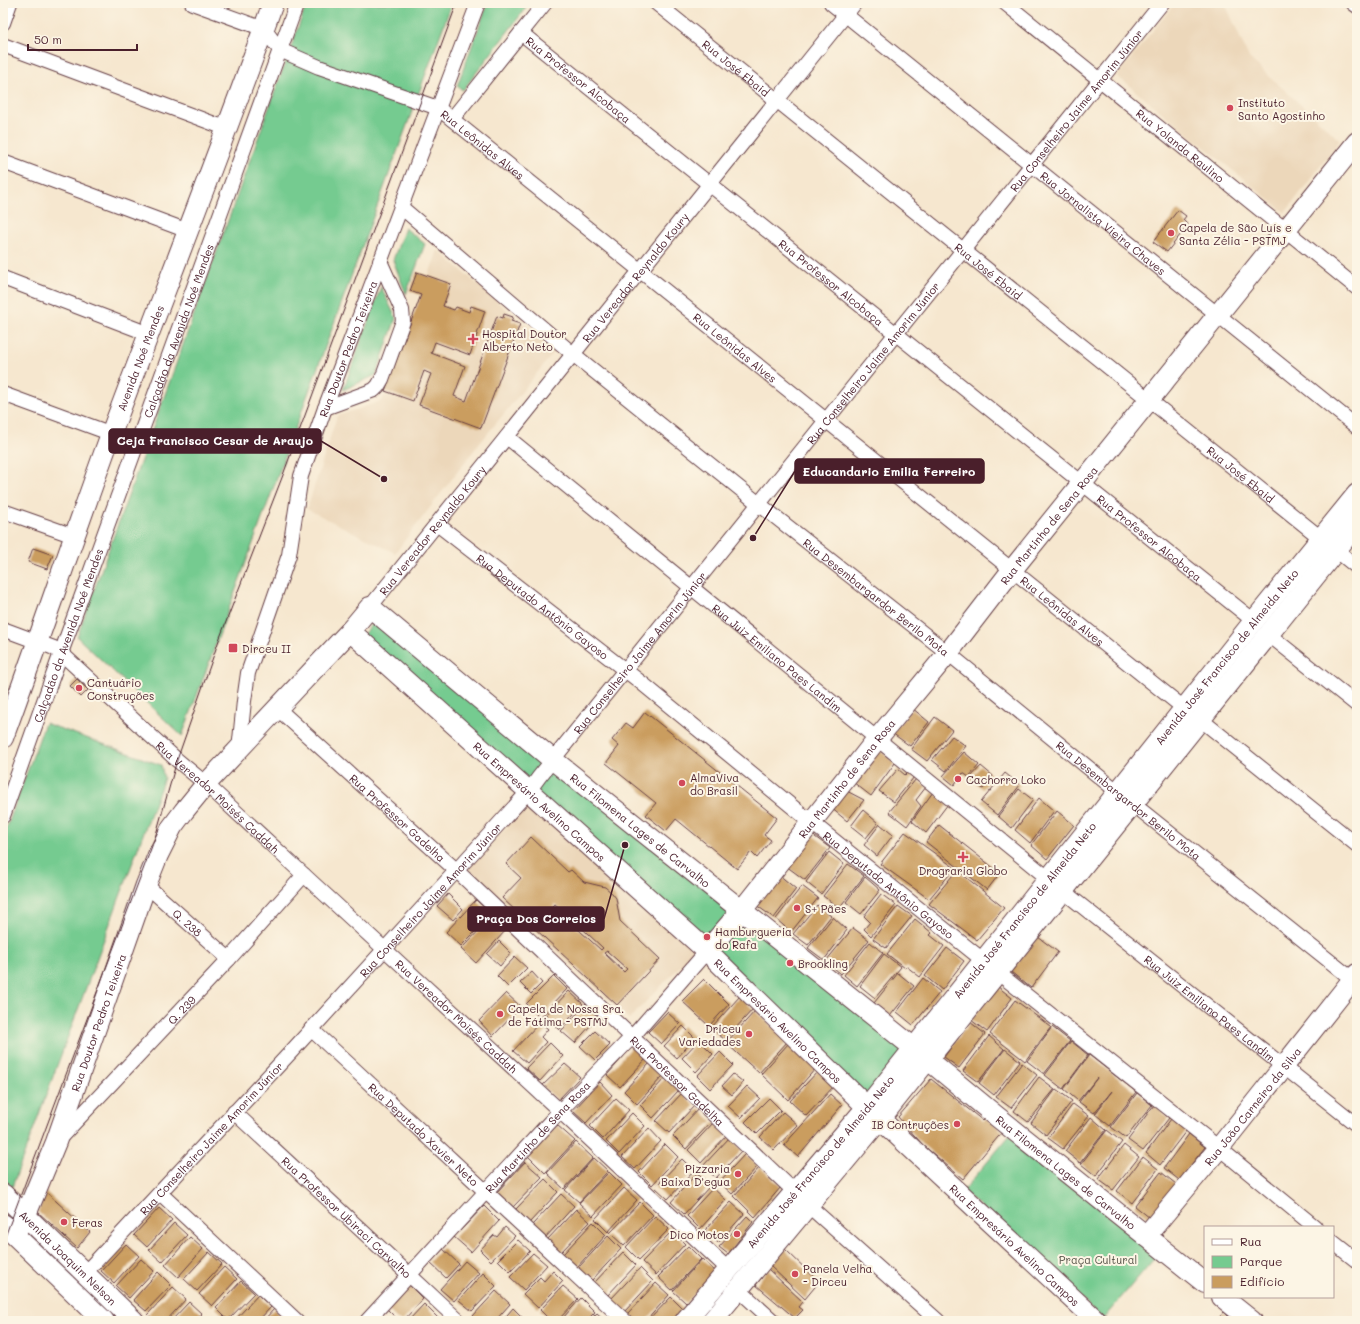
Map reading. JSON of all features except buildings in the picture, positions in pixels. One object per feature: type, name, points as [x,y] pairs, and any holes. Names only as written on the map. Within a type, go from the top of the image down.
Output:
[{"type":"street","points":[[3,23],[10,3]]},
{"type":"street","points":[[192,3],[264,29]]},
{"type":"street","name":"Avenida Noé Mendes","points":[[3,738],[74,536],[188,230],[228,129],[273,3]]},
{"type":"street","name":"Calçadão da Avenida Noé Mendes","points":[[3,816],[297,3]]},
{"type":"street","name":"Rua Doutor Pedro Teixeira","points":[[239,750],[248,673],[289,555],[301,476],[400,207],[478,3]]},
{"type":"street","points":[[452,119],[545,3]]},
{"type":"street","name":"Rua José Ebaid","points":[[656,3],[1357,567]]},
{"type":"street","name":"Rua Jornalista Vieira Chaves","points":[[831,3],[1357,427]]},
{"type":"street","name":"Rua Vereador Reynaldo Koury","points":[[370,607],[855,3]]},
{"type":"street","name":"Rua Yolanda Raulino","points":[[1005,3],[1357,288]]},
{"type":"street","name":"Rua Conselheiro Jaime Amorim Júnior","points":[[84,1274],[457,871],[528,792],[964,250],[1031,164],[1162,3]]},
{"type":"street","points":[[1353,3],[1357,6]]},
{"type":"street","name":"Rua Leônidas Alves","points":[[264,29],[280,50],[319,67],[438,108],[1357,846]]},
{"type":"street","name":"Rua Professor Alcobaça","points":[[521,33],[1357,705]]},
{"type":"street","points":[[3,45],[228,129]]},
{"type":"street","name":"Rua Martinho de Sena Rosa","points":[[367,1321],[560,1111],[633,1036],[742,910],[877,739],[948,653],[1012,570],[1356,145]]},
{"type":"street","points":[[3,162],[188,230]]},
{"type":"street","name":"Rua Desembargardor Berilo Mota","points":[[400,207],[573,354],[759,504],[948,653],[1126,798],[1355,979]]},
{"type":"street","points":[[325,408],[374,390],[382,379],[403,321],[403,316],[402,310],[380,261]]},
{"type":"street","points":[[3,278],[149,334]]},
{"type":"street","points":[[3,394],[112,434]]},
{"type":"street","name":"Rua Juiz Emiliano Paes Landim","points":[[507,437],[1056,885],[1357,1125]]},
{"type":"street","name":"Avenida José Francisco de Almeida Neto","points":[[712,1321],[809,1206],[873,1113],[1329,544],[1357,494]]},
{"type":"street","points":[[3,511],[74,536]]},
{"type":"street","name":"Rua Deputado Antônio Gayoso","points":[[437,524],[643,684],[990,967],[1219,1148],[1314,1226]]},
{"type":"street","name":"Avenida José Francisco de Almeida Neto","points":[[1329,544],[1357,524]]},
{"type":"street","name":"Rua Doutor Pedro Teixeira","points":[[8,1229],[25,1217],[56,1142],[146,885],[168,834],[206,784],[350,631],[370,607]]},
{"type":"street","name":"Rua Filomena Lages de Carvalho","points":[[370,607],[553,760],[742,910],[994,1115],[1204,1282]]},
{"type":"street","name":"Rua Vereador Moisés Caddah","points":[[3,629],[54,648],[61,653],[177,760],[206,784],[560,1111],[729,1270]]},
{"type":"street","name":"Rua Empresário Avelino Campos","points":[[350,631],[707,951],[873,1113],[1096,1321]]},
{"type":"street","name":"Rua Professor Gadelha","points":[[278,708],[457,871],[633,1036],[796,1192]]},
{"type":"street","name":"Q. 239","points":[[56,1142],[229,959],[304,875]]},
{"type":"street","name":"Q. 238","points":[[146,885],[229,959]]},
{"type":"street","name":"Rua João Carneiro da Silva","points":[[1146,1236],[1355,979]]},
{"type":"street","name":"Rua Deputado Xavier Neto","points":[[311,1029],[625,1321]]},
{"type":"street","name":"Rua Professor Ubiraci Carvalho","points":[[234,1112],[460,1321]]},
{"type":"street","name":"Avenida José Francisco de Almeida Neto","points":[[685,1321],[796,1192],[873,1113]]},
{"type":"street","points":[[160,1193],[298,1321]]},
{"type":"street","name":"Avenida Joaquim Nelson","points":[[3,1194],[25,1217],[134,1321]]},
{"type":"street","points":[[809,1206],[938,1321]]},
{"type":"street","name":"Avenida Joaquim Nelson","points":[[8,1229],[104,1321]]},
{"type":"street","points":[[1334,1243],[1357,1261]]},
{"type":"street","points":[[738,1289],[773,1321]]},
{"type":"street","points":[[1223,1298],[1252,1321]]},
{"type":"shaded area","name":"Instituto Santo Agostinho","points":[[1175,3],[1225,3],[1249,58],[1340,140],[1285,213],[1117,76]]},
{"type":"shaded area","points":[[438,250],[555,351],[475,449],[395,553],[307,509],[337,416],[382,401]]},
{"type":"shaded area","points":[[531,801],[695,951],[629,1019],[468,869]]},
{"type":"green space","points":[[307,3],[452,3],[182,736],[77,637]]},
{"type":"green space","points":[[488,3],[519,3],[526,8],[463,90],[457,86]]},
{"type":"green space","points":[[405,228],[425,244],[406,294],[393,260]]},
{"type":"green space","points":[[381,287],[396,318],[376,375],[343,390]]},
{"type":"green space","points":[[377,618],[907,1050],[867,1099],[363,635]]},
{"type":"green space","points":[[45,723],[161,765],[164,778],[12,1187],[3,1179],[3,838]]},
{"type":"green space","name":"Praça Cultural","points":[[1010,1135],[1158,1254],[1103,1319],[963,1191]]},
{"type":"tram line","points":[[3,1242],[155,838],[177,760],[219,640],[283,475],[457,3]]},
{"type":"place","name":"Instituto Santo Agostinho","points":[[1230,108]]},
{"type":"place","name":"Capela de São Luís e Santa Zélia - PSTMJ","points":[[1171,233]]},
{"type":"place","name":"Hospital Doutor Alberto Neto","points":[[473,339]]},
{"type":"place","name":"Ceja Francisco Cesar de Araujo","points":[[384,479]]},
{"type":"place","name":"Educandario Emilia Ferreiro","points":[[753,538]]},
{"type":"place","name":"Dirceu II","points":[[233,648]]},
{"type":"place","name":"Cantuário Construções","points":[[79,688]]},
{"type":"place","name":"Cachorro Loko","points":[[958,779]]},
{"type":"place","name":"AlmaViva do Brasil","points":[[682,783]]},
{"type":"place","name":"Praça Dos Correios","points":[[625,845]]},
{"type":"place","name":"Drograria Globo","points":[[963,857]]},
{"type":"place","name":"S+ Pães","points":[[797,908]]},
{"type":"place","name":"Hamburgueria do Rafa","points":[[707,937]]},
{"type":"place","name":"Brookling","points":[[790,963]]},
{"type":"place","name":"Capela de Nossa Sra. de Fátima - PSTMJ","points":[[500,1014]]},
{"type":"place","name":"Driceu Variedades","points":[[749,1034]]},
{"type":"place","name":"IB Contruções","points":[[957,1124]]},
{"type":"place","name":"Pizzaria Baixa D'egua","points":[[738,1174]]},
{"type":"place","name":"Feras","points":[[64,1222]]},
{"type":"place","name":"Dico Motos","points":[[737,1234]]},
{"type":"place","name":"Panela Velha - Dirceu","points":[[795,1274]]}]
